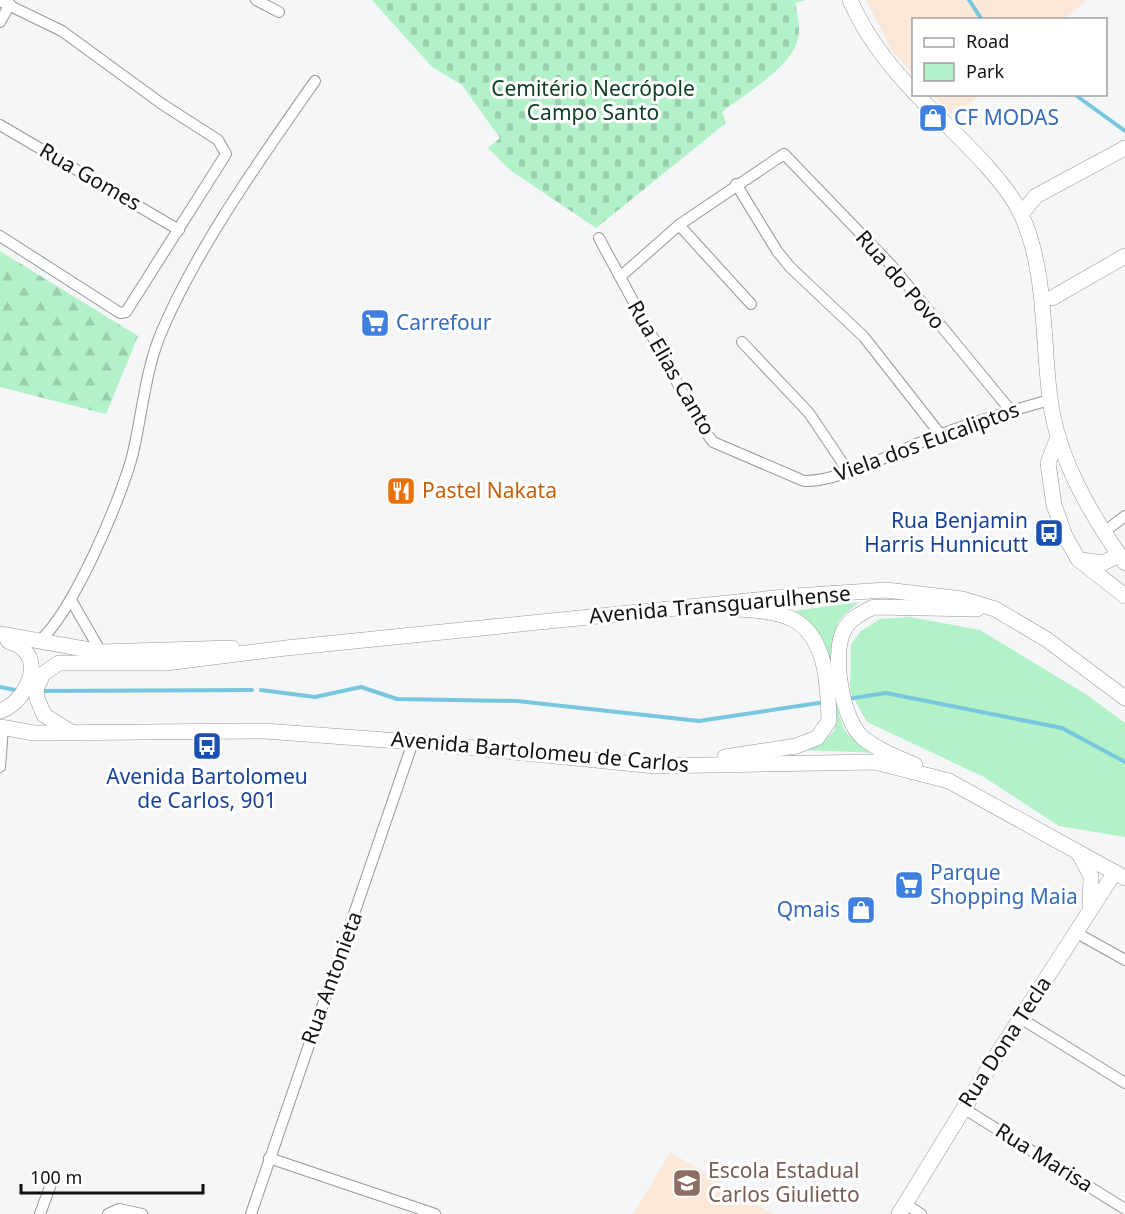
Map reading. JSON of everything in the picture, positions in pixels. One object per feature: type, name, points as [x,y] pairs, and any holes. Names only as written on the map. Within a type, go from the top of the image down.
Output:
[{"type":"main road","points":[[850,0],[862,29],[880,55],[912,90]]},
{"type":"main road","points":[[918,96],[1004,187],[1021,214],[1032,249],[1040,287],[1050,400],[1058,437],[1086,502]]},
{"type":"main road","points":[[1021,214],[1036,196],[1125,148]]},
{"type":"main road","points":[[1004,187],[1020,197],[1036,196]]},
{"type":"main road","points":[[1044,320],[1052,298],[1125,256]]},
{"type":"main road","points":[[1040,287],[1047,297],[1052,298]]},
{"type":"main road","points":[[1058,437],[1048,463],[1058,518],[1078,559],[1125,596]]},
{"type":"main road","points":[[1048,463],[1066,472],[1122,559],[1103,563],[1078,559]]},
{"type":"main road","name":"Avenida Transguarulhense","points":[[286,648],[795,596],[886,590],[962,599],[995,609],[1021,622],[1125,698]]},
{"type":"main road","points":[[949,781],[875,746],[852,725],[845,708],[838,661],[839,646],[849,622],[874,607],[995,609]]},
{"type":"main road","points":[[656,766],[796,746],[817,738],[829,721],[825,669],[817,646],[806,629],[793,619],[743,609],[680,608]]},
{"type":"main road","points":[[0,636],[101,652],[286,648]]},
{"type":"main road","points":[[0,636],[19,646],[31,662],[31,671],[22,695],[15,703],[0,711]]},
{"type":"main road","points":[[71,732],[44,715],[37,698],[36,690],[43,674],[59,663],[166,663],[286,648]]},
{"type":"main road","points":[[1093,673],[1125,685]]},
{"type":"main road","points":[[2,728],[34,732],[71,732]]},
{"type":"main road","name":"Avenida Bartolomeu de Carlos","points":[[71,732],[264,731],[413,742],[656,766],[875,762],[949,781],[1120,875]]},
{"type":"main road","points":[[1077,851],[1091,876],[1090,910]]},
{"type":"main road","name":"Rua Dona Tecla","points":[[902,1209],[1075,932],[1090,910],[1120,875]]},
{"type":"street","points":[[256,0],[279,12]]},
{"type":"street","points":[[0,22],[5,2],[62,31],[162,104],[218,140],[226,154],[129,310],[120,313],[0,236]]},
{"type":"street","points":[[38,642],[48,634],[71,600],[122,489],[133,453],[149,367],[160,336],[206,248],[315,81]]},
{"type":"street","name":"Rua Gomes","points":[[0,125],[179,230]]},
{"type":"street","name":"Rua do Povo","points":[[736,184],[784,154],[891,265],[1011,411]]},
{"type":"street","points":[[620,277],[679,225],[736,184],[783,259],[864,337],[940,434]]},
{"type":"street","points":[[679,225],[751,304]]},
{"type":"street","name":"Rua Elias Canto","points":[[599,238],[699,423],[713,442],[804,481]]},
{"type":"street","points":[[742,342],[809,413],[848,471]]},
{"type":"street","name":"Viela dos Eucaliptos","points":[[804,481],[820,480],[848,471],[940,434],[1050,400]]},
{"type":"street","points":[[1104,532],[1125,516]]},
{"type":"street","points":[[71,600],[101,652]]},
{"type":"street","points":[[0,767],[2,728]]},
{"type":"street","name":"Rua Antonieta","points":[[251,1214],[413,742]]},
{"type":"street","points":[[1075,932],[1125,960]]},
{"type":"street","points":[[1020,1018],[1125,1083]]},
{"type":"street","name":"Rua Marisa","points":[[963,1108],[1125,1209]]},
{"type":"street","points":[[269,1158],[435,1214]]},
{"type":"street","points":[[40,1214],[51,1184]]},
{"type":"street","points":[[108,1214],[119,1209],[142,1214]]},
{"type":"street","points":[[902,1209],[921,1214]]},
{"type":"shaded area","points":[[866,0],[1087,0],[1066,18],[912,18],[912,73],[892,51]]},
{"type":"shaded area","points":[[934,96],[978,96],[954,117]]},
{"type":"shaded area","name":"Escola Estadual Carlos Giulietto","points":[[670,1152],[773,1214],[633,1214]]},
{"type":"green space","name":"Cemitério Necrópole Campo Santo","points":[[372,0],[806,0],[795,3],[799,24],[798,40],[783,64],[764,82],[722,112],[726,123],[596,228],[510,170],[488,148],[500,138],[462,85],[432,67]]},
{"type":"green space","points":[[0,251],[138,336],[106,414],[0,387]]},
{"type":"green space","points":[[859,602],[841,618],[835,630],[833,673],[837,704],[846,732],[860,743],[881,753],[800,750],[820,744],[835,730],[827,662],[820,643],[794,611]]},
{"type":"green space","points":[[910,617],[980,630],[1087,695],[1125,723],[1125,837],[1059,826],[984,777],[867,722],[850,692],[851,644],[861,631],[880,619]]},
{"type":"waterway","points":[[969,0],[981,18]]},
{"type":"waterway","points":[[1077,96],[1125,131]]},
{"type":"waterway","points":[[0,687],[20,691]]},
{"type":"waterway","points":[[261,690],[315,697],[361,687],[397,699],[517,701],[699,721],[825,702]]},
{"type":"waterway","points":[[39,691],[252,690]]},
{"type":"waterway","points":[[847,699],[886,693],[1062,728],[1125,762]]},
{"type":"place","name":"CF MODAS","points":[[933,118]]},
{"type":"place","name":"Carrefour","points":[[375,323]]},
{"type":"place","name":"Pastel Nakata","points":[[401,491]]},
{"type":"place","name":"Rua Benjamin Harris Hunnicutt","points":[[1049,533]]},
{"type":"place","name":"Avenida Bartolomeu de Carlos, 901","points":[[207,746]]},
{"type":"place","name":"Parque Shopping Maia","points":[[909,885]]},
{"type":"place","name":"Qmais","points":[[861,910]]},
{"type":"place","name":"Escola Estadual Carlos Giulietto","points":[[687,1183]]}]
